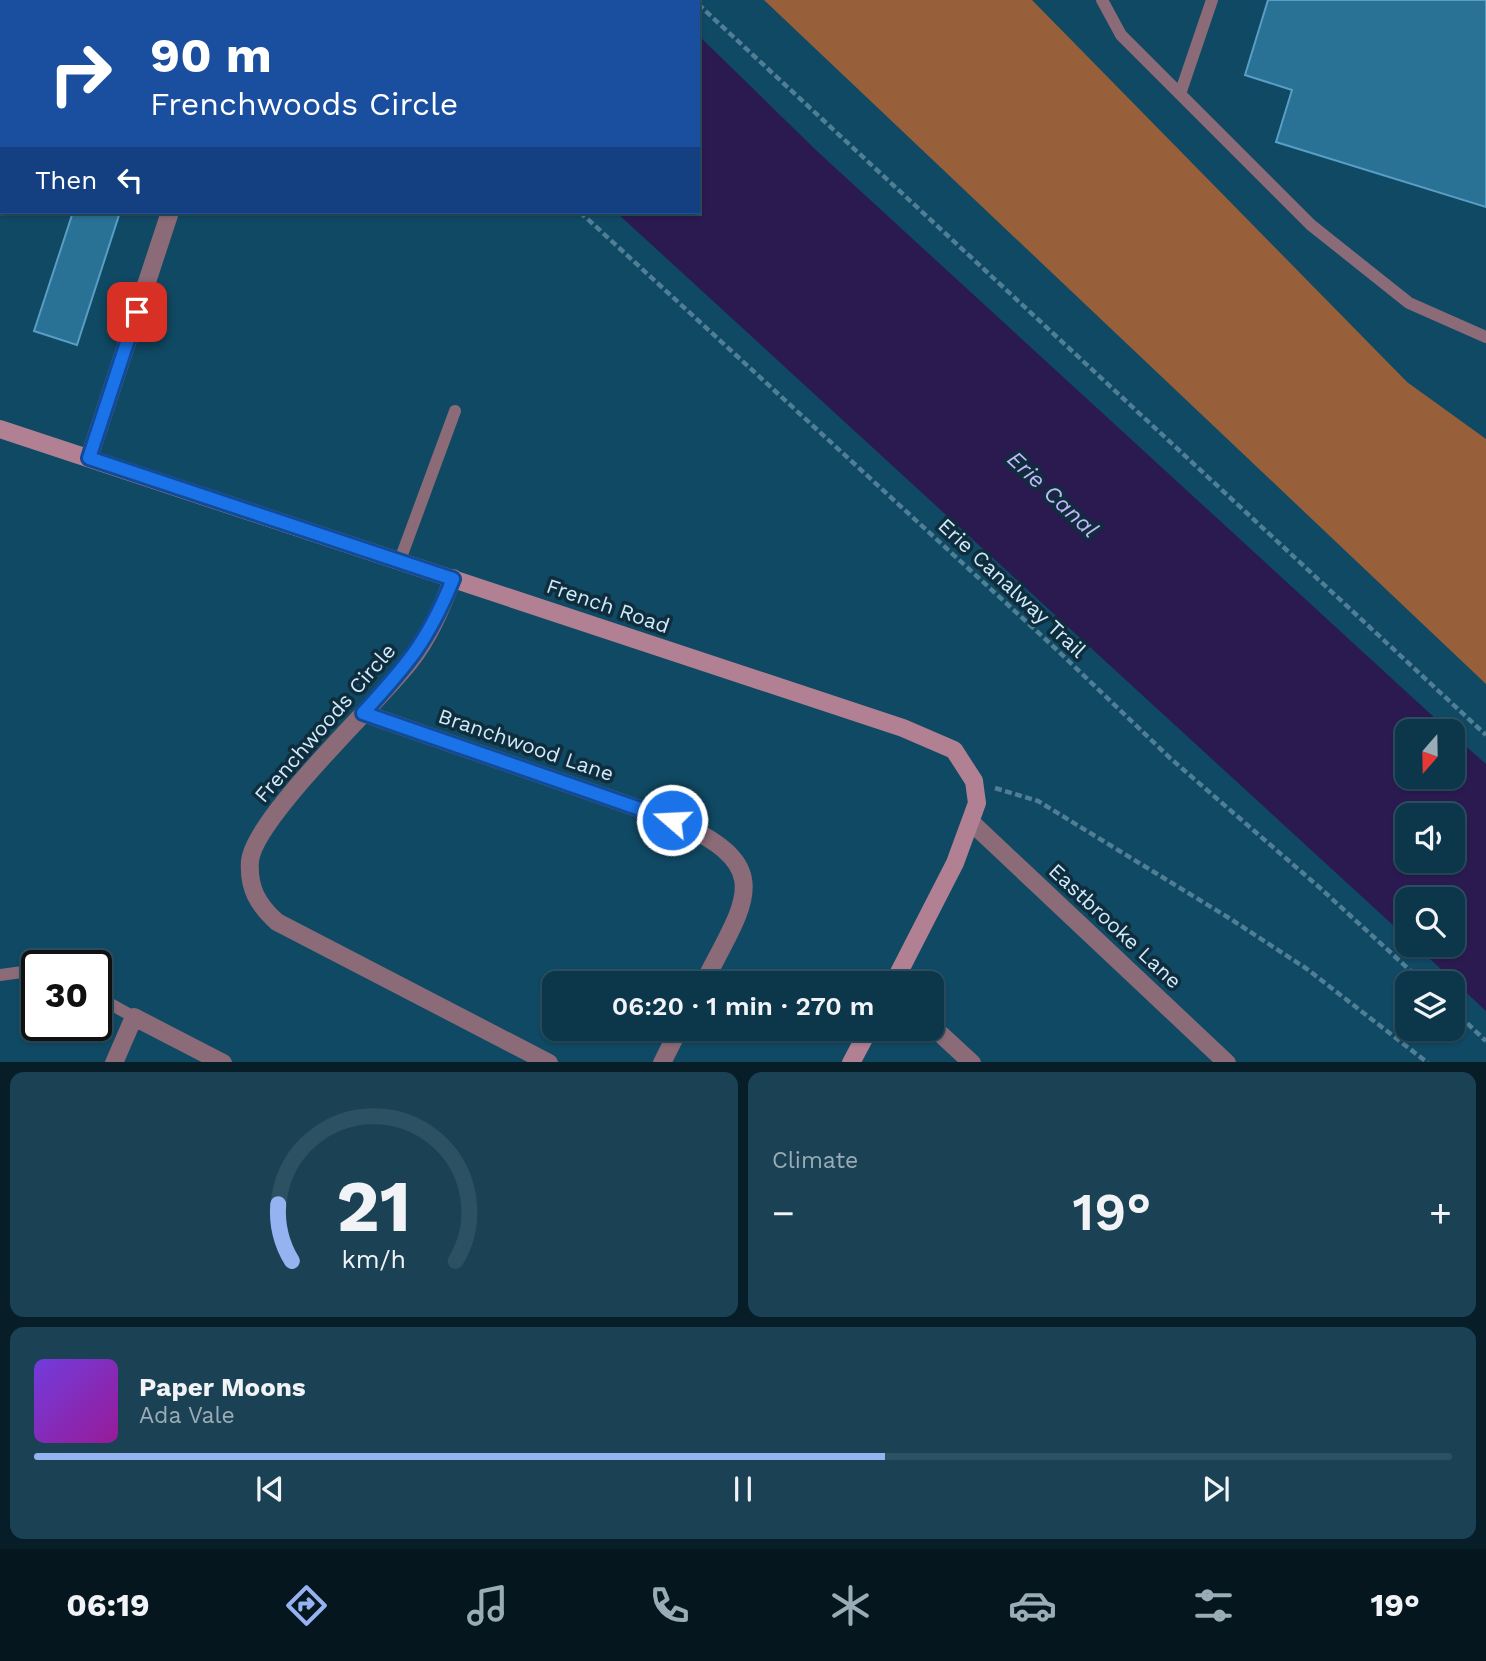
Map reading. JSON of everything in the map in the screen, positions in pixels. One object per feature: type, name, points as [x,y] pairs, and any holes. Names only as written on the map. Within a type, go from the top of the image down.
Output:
[{"type":"street","points":[[89,458],[169,214]]},
{"type":"street","name":"French Road","points":[[0,429],[903,728],[954,750],[974,781]]},
{"type":"street","name":"Frenchwoods Circle","points":[[453,579],[424,642],[409,664],[266,825],[250,859],[251,871],[259,905],[277,922],[549,1062]]},
{"type":"street","name":"Branchwood Lane","points":[[363,713],[672,820],[706,834],[728,850],[741,869],[745,891],[735,921],[710,971]]},
{"type":"street","points":[[900,971],[955,863],[977,803],[974,781]]},
{"type":"street","name":"Eastbrooke Lane","points":[[971,822],[1227,1062]]},
{"type":"street","points":[[114,1062],[134,1017],[223,1062]]},
{"type":"street","points":[[944,1037],[972,1062]]},
{"type":"street","points":[[662,1062],[673,1041]]},
{"type":"street","points":[[851,1062],[862,1041]]},
{"type":"lane","points":[[1102,0],[1121,35],[1311,225],[1409,303],[1486,337]]},
{"type":"lane","points":[[1180,94],[1212,0]]},
{"type":"lane","points":[[400,561],[455,411]]},
{"type":"lane","points":[[0,975],[21,972]]},
{"type":"lane","points":[[112,1005],[134,1017]]},
{"type":"path","points":[[700,6],[1486,735]]},
{"type":"path","name":"Erie Canalway Trail","points":[[582,214],[1055,648],[1170,758],[1410,971]]},
{"type":"path","points":[[974,781],[1038,801],[1229,918],[1307,969],[1428,1062]]},
{"type":"path","points":[[1465,1021],[1486,1041]]},
{"type":"shaded area","points":[[764,0],[1032,0],[1407,382],[1486,439],[1486,684]]},
{"type":"water","name":"Erie Canal","points":[[700,37],[818,152],[1436,719],[1395,719],[1395,789],[1465,789],[1465,746],[1486,764],[1486,1011],[1465,991],[1465,971],[1443,971],[1428,957],[1465,957],[1465,887],[1395,887],[1395,927],[618,214],[700,214]]},
{"type":"building","points":[[1268,0],[1486,0],[1486,207],[1276,142],[1292,90],[1245,75]]},
{"type":"building","points":[[72,214],[119,214],[77,345],[34,331]]},
{"type":"route","points":[[137,312],[89,458],[453,579],[437,620],[424,642],[409,664],[363,713],[672,820]]}]
